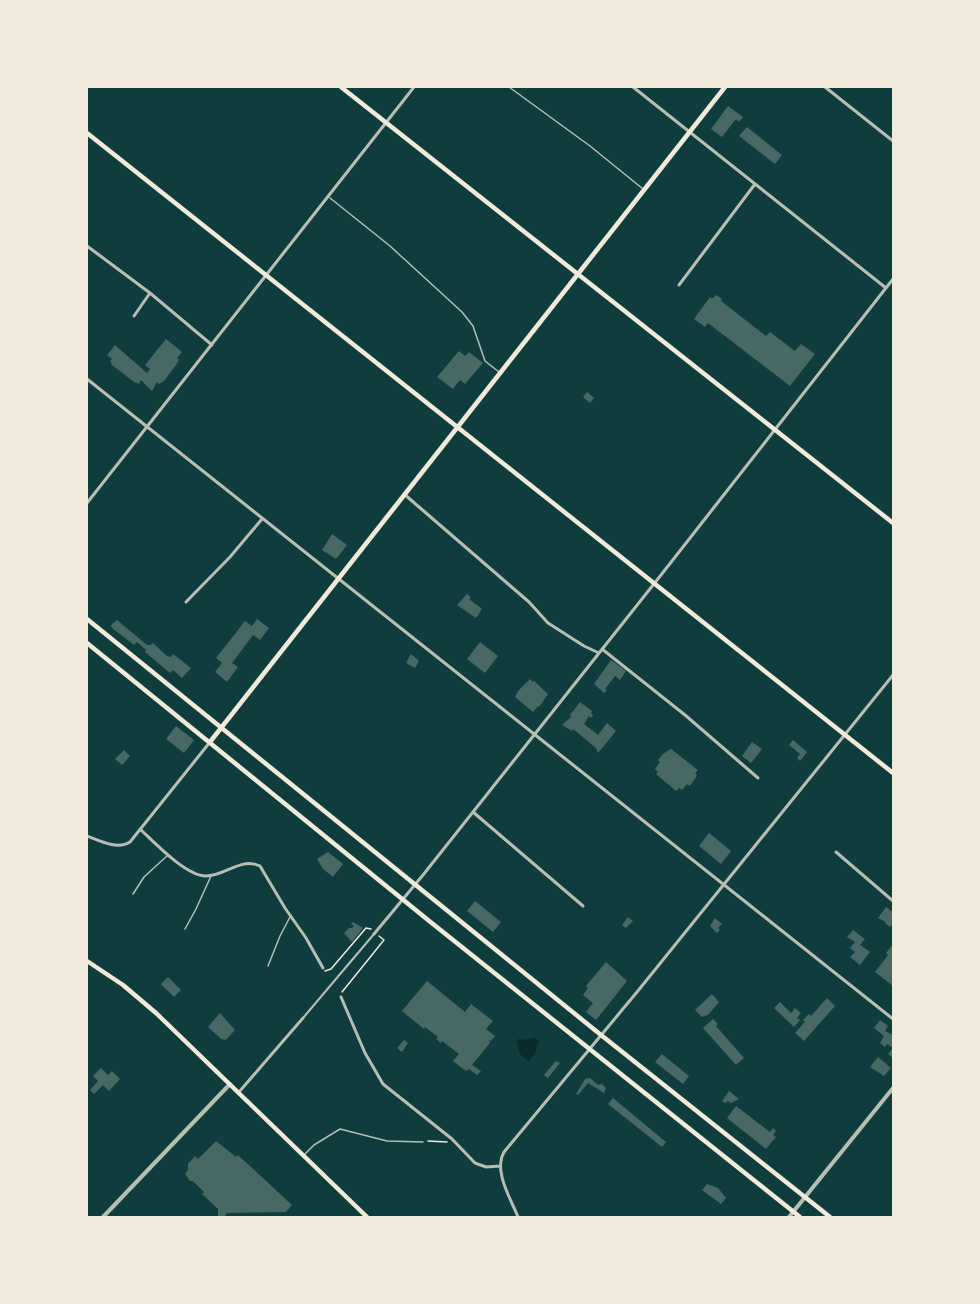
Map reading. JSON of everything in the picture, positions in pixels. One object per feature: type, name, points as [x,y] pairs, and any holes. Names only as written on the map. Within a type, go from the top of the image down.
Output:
[{"type":"main road","points":[[341,87],[893,524]]},
{"type":"main road","points":[[210,742],[725,87]]},
{"type":"main road","points":[[87,133],[893,773]]},
{"type":"main road","points":[[87,619],[830,1217]]},
{"type":"main road","points":[[87,643],[589,1050],[800,1217]]},
{"type":"main road","points":[[87,961],[145,1003],[367,1217]]},
{"type":"street","points":[[87,503],[414,87]]},
{"type":"street","points":[[633,87],[886,288]]},
{"type":"street","points":[[825,87],[893,141]]},
{"type":"street","points":[[679,285],[755,184]]},
{"type":"street","points":[[87,246],[150,293],[212,345]]},
{"type":"street","points":[[239,1092],[404,899],[893,279]]},
{"type":"street","points":[[134,316],[150,293]]},
{"type":"street","points":[[87,379],[893,1019]]},
{"type":"street","points":[[404,494],[529,602],[544,620],[584,647],[599,653]]},
{"type":"street","points":[[186,602],[230,557],[262,519]]},
{"type":"street","points":[[602,649],[703,729],[758,778]]},
{"type":"street","points":[[518,1217],[500,1166],[504,1152],[893,675]]},
{"type":"street","points":[[87,836],[111,845],[121,846],[130,842],[210,742]]},
{"type":"street","points":[[473,812],[583,906]]},
{"type":"street","points":[[141,830],[168,855],[198,874],[211,875],[244,864],[257,864],[264,870],[323,968]]},
{"type":"street","points":[[836,852],[893,901]]},
{"type":"street","points":[[341,998],[365,1053],[383,1084],[452,1139],[475,1163],[486,1167],[500,1166]]},
{"type":"street","points":[[102,1217],[231,1084]]},
{"type":"street","points":[[789,1217],[893,1088]]},
{"type":"lane","points":[[509,87],[644,189]]},
{"type":"lane","points":[[329,197],[390,246],[462,312],[473,326],[485,361],[500,373]]},
{"type":"lane","points":[[133,894],[144,877],[168,855]]},
{"type":"lane","points":[[185,929],[211,875]]},
{"type":"lane","points":[[268,966],[291,916]]},
{"type":"lane","points":[[304,1155],[314,1145],[340,1129],[390,1142],[423,1142]]},
{"type":"path","points":[[323,968],[326,972],[331,969],[367,927],[384,940],[344,988],[341,998]]},
{"type":"path","points":[[423,1142],[451,1143]]},
{"type":"water","points":[[534,1037],[539,1041],[529,1062],[520,1054],[517,1041]]},
{"type":"building","points":[[728,106],[743,117],[739,122],[736,119],[722,137],[711,129]]},
{"type":"building","points":[[747,127],[782,155],[775,164],[739,136]]},
{"type":"building","points":[[716,295],[766,336],[770,332],[795,351],[801,344],[815,354],[790,386],[708,323],[705,327],[694,319],[710,297],[712,299]]},
{"type":"building","points":[[166,339],[182,352],[164,381],[159,384],[157,382],[152,391],[141,380],[139,384],[134,382],[112,365],[110,361],[112,359],[107,355],[115,345],[147,373],[150,369],[145,365]]},
{"type":"building","points":[[459,351],[465,356],[469,352],[483,363],[465,384],[460,380],[453,389],[437,377]]},
{"type":"building","points":[[587,392],[594,398],[590,403],[583,397]]},
{"type":"building","points":[[332,534],[347,545],[336,559],[322,550]]},
{"type":"building","points":[[467,594],[471,597],[469,599],[482,609],[476,618],[457,605]]},
{"type":"building","points":[[257,619],[269,628],[260,640],[253,635],[232,663],[238,667],[227,682],[215,672],[222,663],[216,658],[245,621],[252,626]]},
{"type":"building","points":[[117,620],[147,645],[153,643],[167,656],[171,657],[173,654],[191,668],[182,678],[173,670],[170,673],[145,652],[146,650],[137,642],[134,645],[112,628],[111,625]]},
{"type":"building","points":[[480,642],[498,656],[485,673],[467,659]]},
{"type":"building","points":[[411,654],[419,661],[415,668],[406,663]]},
{"type":"building","points":[[611,660],[626,671],[620,680],[615,676],[604,693],[594,684]]},
{"type":"building","points":[[530,679],[548,694],[533,712],[515,697]]},
{"type":"building","points":[[580,702],[592,711],[593,715],[591,718],[589,716],[584,724],[598,735],[607,723],[616,731],[598,753],[596,748],[573,729],[572,731],[562,725],[571,717],[570,715]]},
{"type":"building","points":[[176,726],[194,740],[184,753],[166,739]]},
{"type":"building","points":[[793,740],[807,752],[800,761],[797,758],[800,754],[789,745]]},
{"type":"building","points":[[752,742],[762,749],[751,763],[742,756]]},
{"type":"building","points":[[671,749],[698,770],[690,786],[687,784],[682,790],[679,788],[676,791],[656,774],[658,772],[655,769],[660,762],[658,760]]},
{"type":"building","points":[[124,750],[130,756],[122,765],[115,759]]},
{"type":"building","points":[[709,833],[731,851],[721,864],[699,846]]},
{"type":"building","points":[[328,852],[343,864],[333,877],[323,869],[317,859]]},
{"type":"building","points":[[475,901],[501,922],[493,932],[467,911]]},
{"type":"building","points":[[886,907],[893,912],[893,923],[890,927],[878,918]]},
{"type":"building","points":[[628,917],[633,921],[626,928],[622,925]]},
{"type":"building","points":[[715,918],[722,924],[717,933],[710,926]]},
{"type":"building","points":[[353,922],[363,928],[352,942],[344,933],[354,926],[351,924]]},
{"type":"building","points":[[853,930],[865,939],[860,945],[870,952],[860,965],[850,957],[855,952],[850,948],[855,942],[847,937]]},
{"type":"building","points":[[893,944],[893,986],[875,972]]},
{"type":"building","points":[[606,962],[627,981],[596,1020],[586,1012],[593,1003],[583,995],[588,988],[586,986]]},
{"type":"building","points":[[168,977],[181,990],[174,997],[161,984]]},
{"type":"building","points":[[427,981],[465,1012],[471,1004],[493,1021],[486,1029],[495,1036],[491,1041],[489,1040],[490,1043],[472,1065],[481,1071],[477,1075],[469,1069],[466,1071],[453,1061],[459,1054],[442,1041],[441,1043],[436,1039],[438,1037],[402,1011]]},
{"type":"building","points":[[712,994],[719,1002],[708,1015],[702,1017],[695,1010]]},
{"type":"building","points":[[827,998],[835,1006],[804,1041],[795,1033],[805,1022],[803,1020],[809,1014],[811,1016]]},
{"type":"building","points":[[780,1002],[791,1013],[795,1008],[801,1013],[797,1018],[800,1020],[794,1027],[774,1008]]},
{"type":"building","points":[[220,1013],[235,1030],[226,1040],[221,1039],[208,1027]]},
{"type":"building","points":[[713,1019],[718,1024],[716,1026],[744,1058],[736,1065],[703,1028]]},
{"type":"building","points":[[880,1020],[888,1026],[885,1031],[893,1035],[893,1048],[887,1044],[885,1047],[880,1043],[884,1036],[874,1028]]},
{"type":"building","points":[[404,1040],[408,1043],[402,1052],[397,1048]]},
{"type":"building","points":[[893,1048],[893,1058],[888,1054]]},
{"type":"building","points":[[662,1054],[689,1076],[683,1084],[655,1062]]},
{"type":"building","points":[[878,1057],[891,1068],[884,1076],[870,1067]]},
{"type":"building","points":[[556,1061],[560,1063],[548,1078],[544,1075]]},
{"type":"building","points":[[101,1068],[108,1075],[112,1071],[120,1079],[109,1091],[103,1085],[94,1094],[90,1090],[98,1081],[93,1076]]},
{"type":"building","points":[[590,1078],[606,1088],[604,1093],[588,1083],[578,1095],[576,1094],[585,1079]]},
{"type":"building","points":[[729,1091],[739,1099],[731,1103],[722,1101]]},
{"type":"building","points":[[613,1098],[666,1142],[662,1147],[608,1104]]},
{"type":"building","points":[[736,1106],[770,1132],[773,1128],[776,1131],[773,1135],[776,1137],[766,1149],[727,1118]]},
{"type":"building","points":[[216,1141],[236,1157],[238,1155],[292,1205],[286,1212],[227,1213],[225,1216],[218,1216],[218,1209],[185,1174],[188,1164],[195,1156],[198,1159]]},
{"type":"building","points":[[707,1184],[718,1188],[726,1198],[721,1204],[702,1190]]}]
